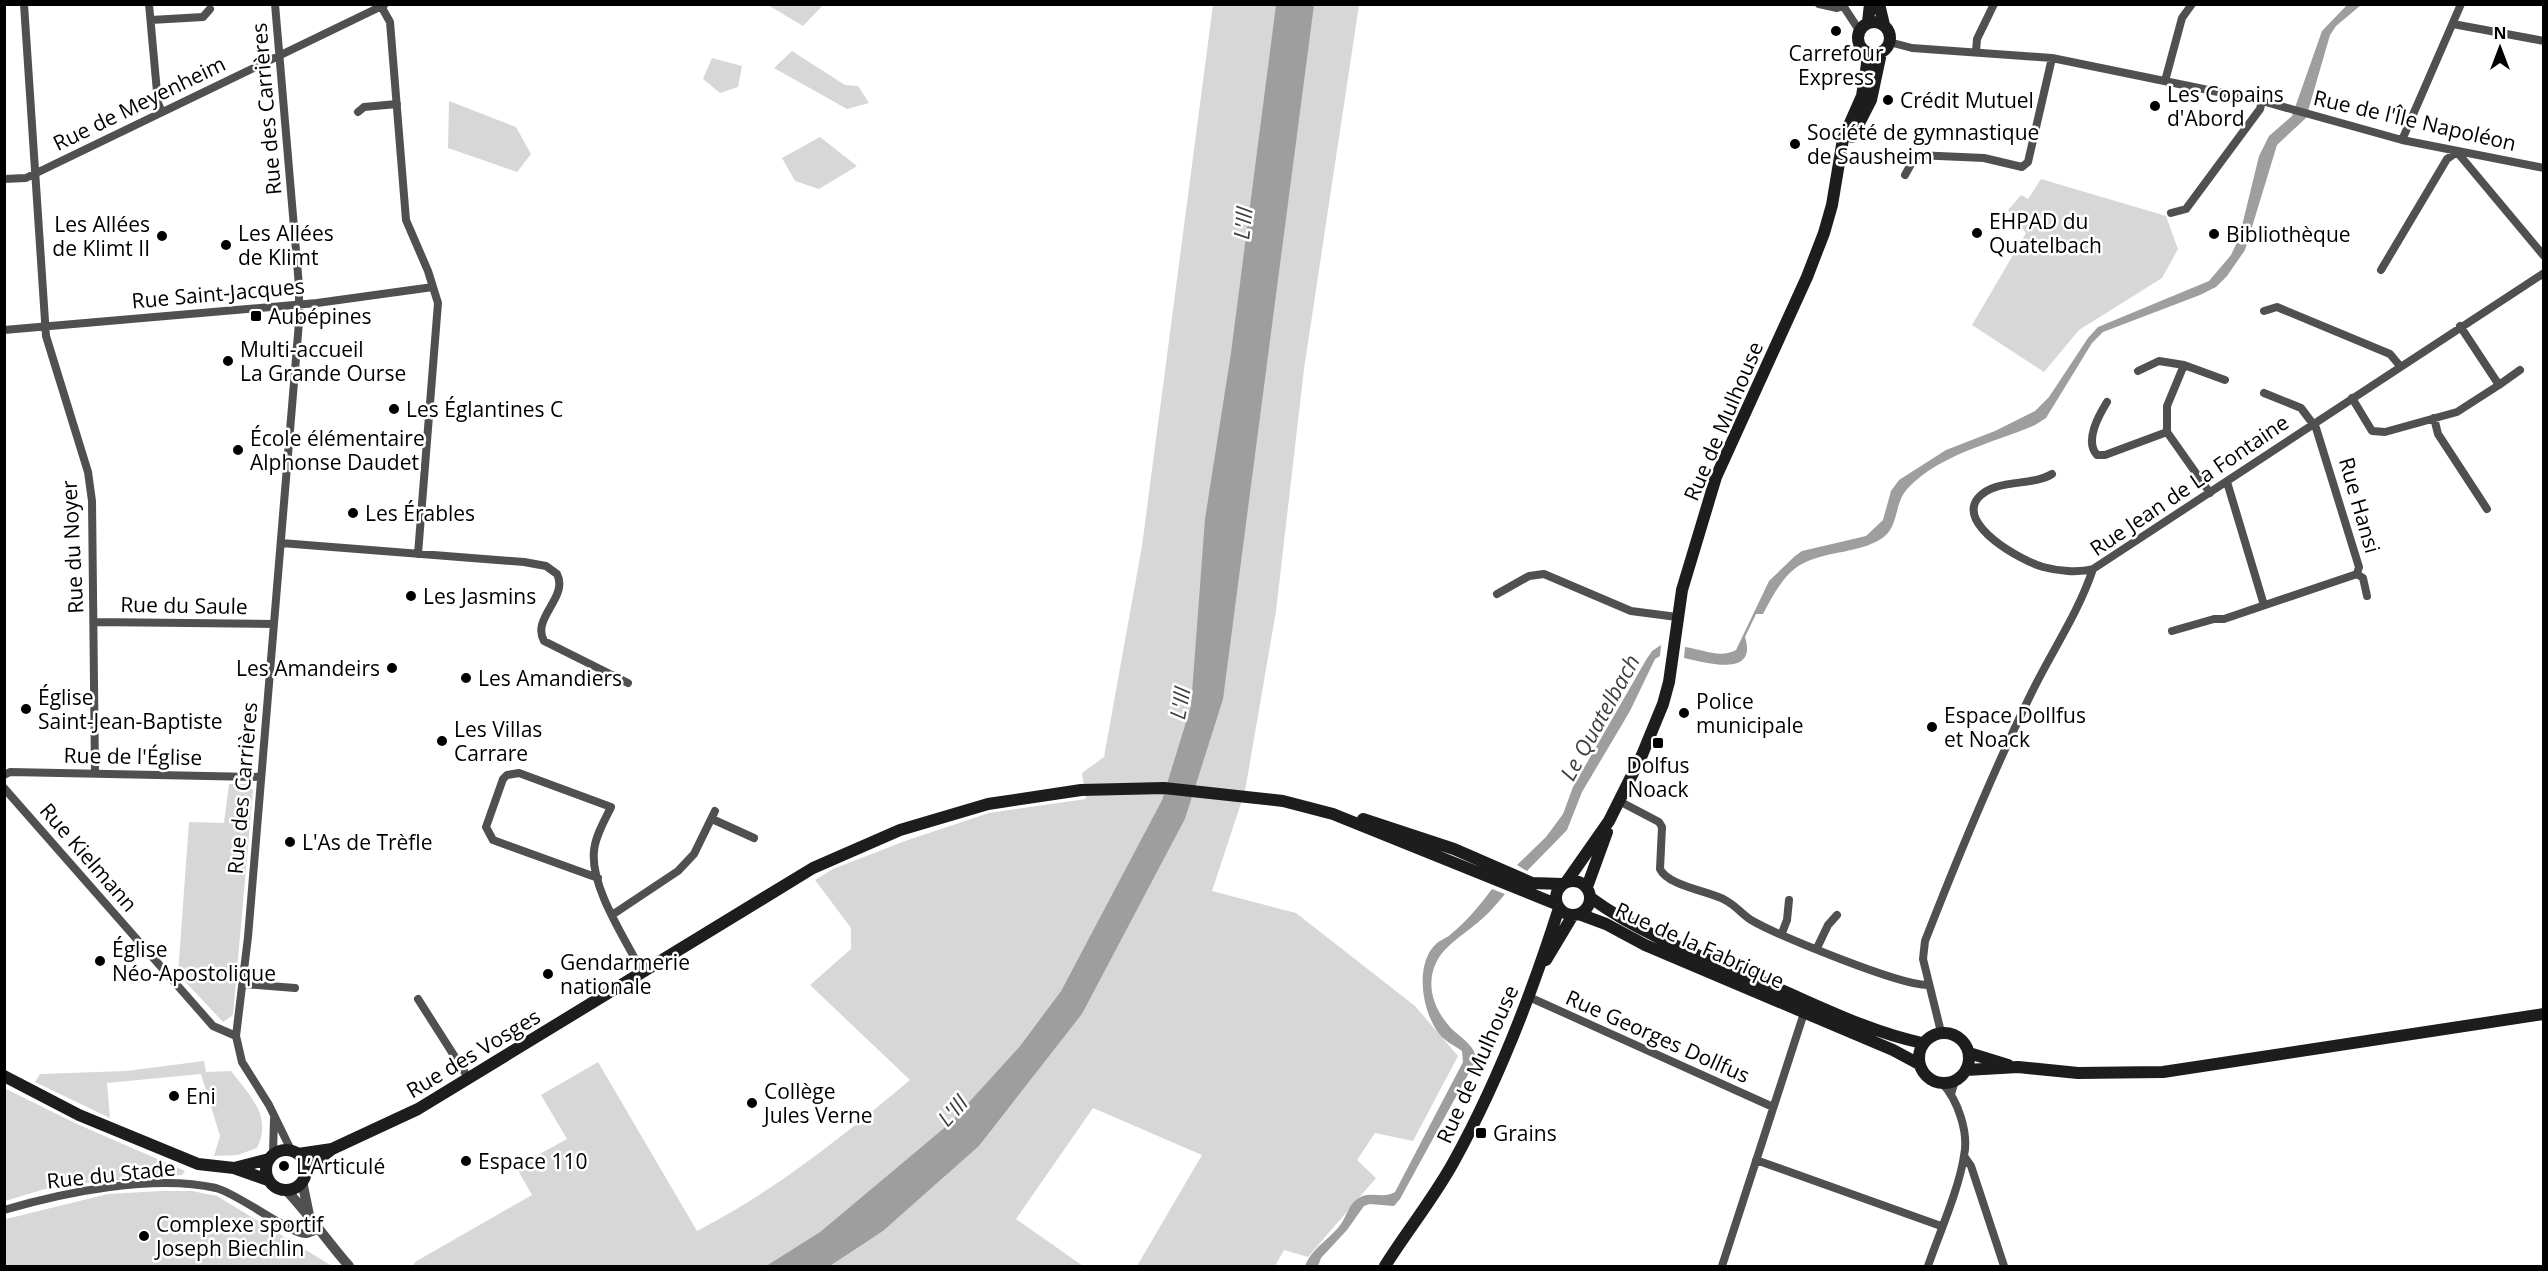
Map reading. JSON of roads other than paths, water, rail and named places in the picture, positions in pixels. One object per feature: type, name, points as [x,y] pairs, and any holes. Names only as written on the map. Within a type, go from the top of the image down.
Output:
[{"type":"main road","points":[[1870,4],[1864,26],[1857,40],[1866,52],[1881,53],[1889,42],[1889,33],[1884,25],[1879,4]]},
{"type":"main road","points":[[1864,26],[1884,25]]},
{"type":"main road","name":"Rue de Mulhouse","points":[[1838,174],[1836,166],[1842,139],[1862,96],[1867,64],[1866,52]]},
{"type":"main road","name":"Rue de Mulhouse","points":[[1565,883],[1609,821],[1659,714],[1673,660],[1677,616],[1690,560],[1716,477],[1807,277],[1824,233],[1838,174],[1843,167],[1853,134],[1871,100],[1881,53]]},
{"type":"main road","name":"Rue des Vosges","points":[[4,1076],[79,1115],[153,1147],[198,1164],[234,1168],[268,1180],[273,1186],[286,1190],[332,1149],[410,1114],[813,868],[900,830],[988,804],[1054,793],[1164,788],[1240,794],[1294,803],[1333,814],[1521,884]]},
{"type":"main road","name":"Rue de Mulhouse","points":[[1589,892],[1609,821]]},
{"type":"main road","points":[[1578,881],[1589,892],[1587,908],[1576,915],[1521,884],[1544,885],[1578,881]]},
{"type":"main road","points":[[1558,906],[1556,893],[1565,883]]},
{"type":"main road","name":"Rue de la Fabrique","points":[[1589,892],[1612,914],[1919,1064]]},
{"type":"main road","name":"Rue de Mulhouse","points":[[1385,1266],[1430,1201],[1477,1120],[1542,966],[1558,906]]},
{"type":"main road","name":"Rue de Mulhouse","points":[[1542,966],[1576,915]]},
{"type":"main road","name":"Rue de la Fabrique","points":[[1576,915],[1606,924],[1645,945],[1806,1008],[1923,1044]]},
{"type":"main road","points":[[1966,1070],[2018,1067],[2078,1073],[2163,1072],[2544,1014]]},
{"type":"main road","points":[[1941,1032],[1956,1035],[1969,1053],[1966,1070],[1949,1086],[1930,1079],[1919,1064],[1918,1053],[1923,1044],[1934,1034],[1941,1032]]},
{"type":"main road","points":[[1969,1053],[2018,1067]]},
{"type":"main road","name":"Rue des Vosges","points":[[234,1168],[271,1156],[332,1149]]},
{"type":"main road","points":[[294,1152],[304,1175]]},
{"type":"main road","points":[[268,1180],[265,1169],[271,1156]]},
{"type":"street","name":"Rue du Noyer","points":[[24,4],[46,336],[90,486],[95,773]]},
{"type":"street","points":[[149,4],[158,103],[162,112]]},
{"type":"street","name":"Rue des Carrières","points":[[236,1035],[244,984],[300,304],[275,4]]},
{"type":"street","points":[[1819,4],[1837,8],[1842,5],[1864,26]]},
{"type":"street","points":[[1976,52],[1977,39],[1994,4]]},
{"type":"street","points":[[2164,81],[2182,18],[2192,4]]},
{"type":"street","points":[[2402,140],[2461,4]]},
{"type":"street","name":"Rue de Meyenheim","points":[[4,179],[26,178],[383,5]]},
{"type":"street","points":[[383,5],[390,22],[406,220],[434,287],[438,303],[418,554]]},
{"type":"street","points":[[151,20],[202,16],[210,9]]},
{"type":"street","points":[[2453,24],[2544,41]]},
{"type":"street","name":"Rue de l'Île Napoléon","points":[[1889,42],[1912,48],[2052,58],[2262,101],[2402,140],[2544,168]]},
{"type":"street","points":[[1905,175],[1916,155],[1984,158],[2022,167],[2028,162],[2052,58]]},
{"type":"street","points":[[2171,213],[2186,209],[2260,109],[2262,101]]},
{"type":"street","points":[[358,112],[364,107],[397,104]]},
{"type":"street","points":[[2381,270],[2447,159],[2457,152],[2544,256]]},
{"type":"street","name":"Rue Jean de La Fontaine","points":[[1941,1032],[1923,959],[1925,941],[2030,695],[2062,639],[2093,569],[2544,273]]},
{"type":"street","name":"Rue Saint-Jacques","points":[[4,330],[46,324],[300,304],[434,287]]},
{"type":"street","points":[[2264,311],[2277,307],[2390,354],[2400,366]]},
{"type":"street","points":[[2460,326],[2499,385]]},
{"type":"street","points":[[2138,371],[2159,361],[2184,365],[2225,380]]},
{"type":"street","points":[[2184,365],[2167,406],[2167,432],[2210,493]]},
{"type":"street","points":[[2352,398],[2372,431],[2385,432],[2457,412],[2520,370]]},
{"type":"street","points":[[2264,393],[2301,408],[2313,424]]},
{"type":"street","points":[[2107,402],[2094,428],[2091,444],[2097,454],[2105,455],[2167,432]]},
{"type":"street","points":[[2434,418],[2438,434],[2487,509]]},
{"type":"street","name":"Rue Hansi","points":[[2313,424],[2321,438],[2359,567],[2357,574],[2363,578],[2367,596]]},
{"type":"street","points":[[2052,474],[2041,481],[1989,491],[1978,499],[1974,510],[1974,521],[1981,530],[2027,561],[2062,571],[2093,569]]},
{"type":"street","points":[[2227,482],[2264,605]]},
{"type":"street","points":[[281,543],[546,566],[557,574],[560,586],[541,626],[540,634],[544,641],[628,683]]},
{"type":"street","points":[[1497,594],[1529,576],[1544,574],[1631,610],[1677,616]]},
{"type":"street","points":[[2172,631],[2264,605],[2357,574]]},
{"type":"street","name":"Rue du Saule","points":[[94,622],[274,624]]},
{"type":"street","name":"Rue de l'Église","points":[[4,775],[10,772],[261,777]]},
{"type":"street","points":[[598,878],[493,840],[486,826],[503,779],[507,775],[519,773],[611,807],[596,841],[594,861],[612,915],[642,972]]},
{"type":"street","name":"Rue Kielmann","points":[[4,788],[213,1026],[236,1035]]},
{"type":"street","points":[[1619,801],[1659,822],[1662,827],[1660,869],[1663,875],[1725,900],[1752,920],[1817,948],[1905,982],[1928,985]]},
{"type":"street","points":[[612,915],[678,871],[694,855],[713,815],[754,838]]},
{"type":"street","points":[[583,873],[594,861]]},
{"type":"street","points":[[1782,933],[1787,920],[1789,900]]},
{"type":"street","points":[[1817,948],[1828,925],[1837,915]]},
{"type":"street","points":[[244,984],[295,988]]},
{"type":"street","name":"Rue Georges Dollfus","points":[[1529,997],[1773,1107]]},
{"type":"street","points":[[418,999],[469,1079]]},
{"type":"street","points":[[1722,1266],[1806,1008]]},
{"type":"street","points":[[236,1035],[242,1062],[294,1152]]},
{"type":"street","points":[[1928,1266],[1964,1156],[1962,1125],[1949,1086]]},
{"type":"street","points":[[271,1156],[274,1116]]},
{"type":"street","points":[[1964,1156],[1971,1166],[2004,1266]]},
{"type":"street","points":[[1756,1160],[1941,1226]]},
{"type":"street","points":[[304,1175],[309,1215]]},
{"type":"street","name":"Rue du Stade","points":[[4,1210],[54,1195],[167,1183],[193,1184],[219,1189],[299,1233],[318,1230]]},
{"type":"street","points":[[286,1190],[349,1266]]},
{"type":"place","name":"Carrefour Express","points":[[1836,31]]},
{"type":"place","name":"Crédit Mutuel","points":[[1888,100]]},
{"type":"place","name":"Les Copains d'Abord","points":[[2155,106]]},
{"type":"place","name":"Société de gymnastique de Sausheim","points":[[1795,144]]},
{"type":"place","name":"EHPAD du Quatelbach","points":[[1977,233]]},
{"type":"place","name":"Bibliothèque","points":[[2214,234]]},
{"type":"place","name":"Les Allées de Klimt II","points":[[162,236]]},
{"type":"place","name":"Les Allées de Klimt","points":[[226,245]]},
{"type":"place","name":"Aubépines","points":[[256,316]]},
{"type":"place","name":"Multi-accueil La Grande Ourse","points":[[228,361]]},
{"type":"place","name":"Les Églantines C","points":[[394,409]]},
{"type":"place","name":"École élémentaire Alphonse Daudet","points":[[238,450]]},
{"type":"place","name":"Les Érables","points":[[353,513]]},
{"type":"place","name":"Les Jasmins","points":[[411,596]]},
{"type":"place","name":"Les Amandeirs","points":[[392,668]]},
{"type":"place","name":"Les Amandiers","points":[[466,678]]},
{"type":"place","name":"Église Saint-Jean-Baptiste","points":[[26,709]]},
{"type":"place","name":"Police municipale","points":[[1684,713]]},
{"type":"place","name":"Espace Dollfus et Noack","points":[[1932,727]]},
{"type":"place","name":"Les Villas Carrare","points":[[442,741]]},
{"type":"place","name":"Dolfus Noack","points":[[1658,743]]},
{"type":"place","name":"L'As de Trèfle","points":[[290,842]]},
{"type":"place","name":"Église Néo-Apostolique","points":[[100,961]]},
{"type":"place","name":"Gendarmerie nationale","points":[[548,974]]},
{"type":"place","name":"Eni","points":[[174,1096]]},
{"type":"place","name":"Collège Jules Verne","points":[[752,1103]]},
{"type":"place","name":"Grains","points":[[1481,1133]]},
{"type":"place","name":"Espace 110","points":[[466,1161]]},
{"type":"place","name":"L’Articulé","points":[[284,1166]]},
{"type":"place","name":"Complexe sportif Joseph Biechlin","points":[[144,1236]]},
{"type":"water label","name":"L'Ill","points":[[1242,223]]},
{"type":"water label","name":"L'Ill","points":[[1179,703]]},
{"type":"water label","name":"Le Quatelbach","points":[[1599,717]]},
{"type":"water label","name":"L'Ill","points":[[952,1110]]}]
